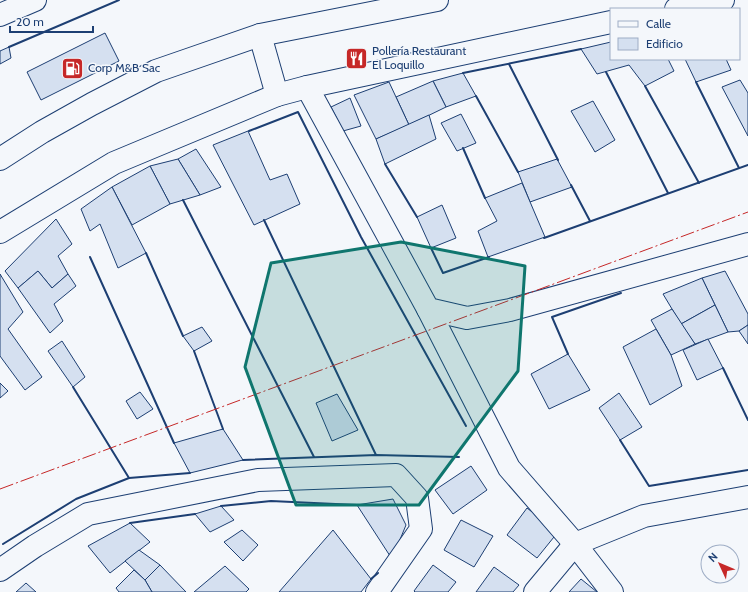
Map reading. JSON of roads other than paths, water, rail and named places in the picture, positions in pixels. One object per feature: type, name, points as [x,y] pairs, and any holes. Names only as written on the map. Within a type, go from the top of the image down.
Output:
[{"type":"main road","points":[[0,15],[35,0]]},
{"type":"main road","points":[[0,159],[42,132],[156,71],[260,35],[438,0]]},
{"type":"main road","points":[[681,8],[723,0]]},
{"type":"main road","points":[[0,232],[114,163],[277,95],[307,87],[610,22]]},
{"type":"main road","points":[[260,35],[277,95]]},
{"type":"main road","points":[[307,87],[428,309],[509,468],[576,544],[612,592]]},
{"type":"main road","points":[[428,309],[467,318],[510,310],[748,244]]},
{"type":"main road","points":[[0,570],[35,546],[88,514],[258,480],[396,475],[417,498],[421,529],[378,592]]},
{"type":"main road","points":[[535,592],[576,544],[644,516],[748,497]]},
{"type":"place","name":"Pollería Restaurant El Loquillo","points":[[356,58]]},
{"type":"place","name":"Corp M&B Sac","points":[[73,68]]}]
